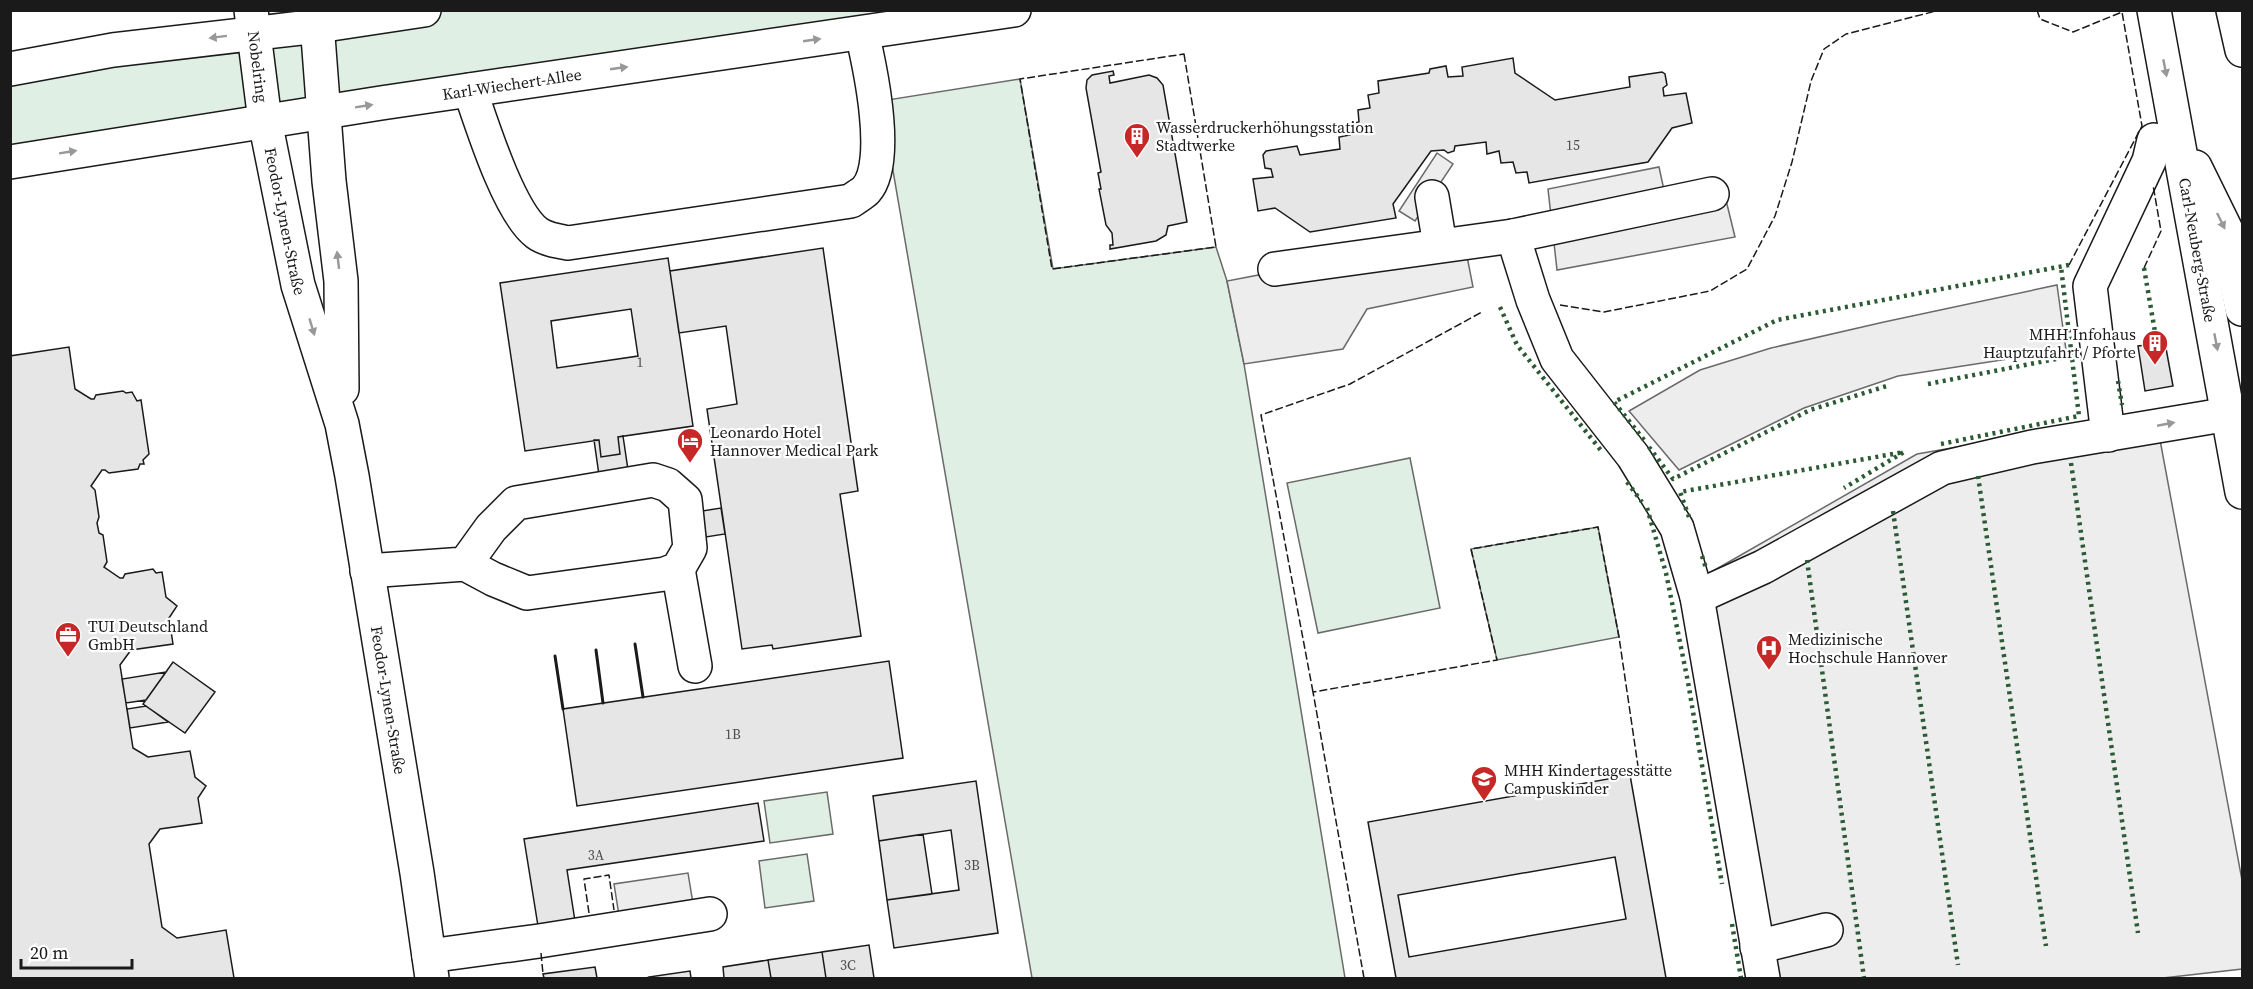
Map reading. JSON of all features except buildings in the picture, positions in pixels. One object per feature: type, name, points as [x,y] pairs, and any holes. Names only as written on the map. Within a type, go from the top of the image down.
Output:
[{"type":"main road","points":[[10,69],[253,22],[424,10]]},
{"type":"main road","name":"Karl-Wiechert-Allee","points":[[10,162],[324,112],[1014,10]]},
{"type":"main road","name":"Carl-Neuberg-Straße","points":[[2154,10],[2165,135],[2236,425],[2242,492]]},
{"type":"main road","points":[[2233,10],[2242,50]]},
{"type":"main road","points":[[317,18],[324,112]]},
{"type":"main road","name":"Nobelring","points":[[253,22],[265,121]]},
{"type":"main road","points":[[470,90],[491,151],[519,214],[538,234],[567,243],[851,201],[867,189],[875,171],[878,153],[874,92],[862,33]]},
{"type":"main road","name":"Feodor-Lynen-Straße","points":[[324,112],[328,181],[341,281],[342,424]]},
{"type":"main road","name":"Feodor-Lynen-Straße","points":[[265,121],[298,285],[342,424],[417,873],[430,967]]},
{"type":"main road","points":[[2108,435],[2090,286],[2149,161],[2165,135],[2226,230],[2242,309]]},
{"type":"main road","points":[[1275,269],[1513,236],[1712,195]]},
{"type":"main road","points":[[1431,197],[1440,245]]},
{"type":"main road","points":[[1513,236],[1533,300],[1557,359],[1633,456],[1677,528],[1696,597],[1760,963],[1826,930]]},
{"type":"main road","points":[[1696,597],[1763,567],[1942,468],[2032,447],[2108,435],[2236,425]]},
{"type":"main road","points":[[367,571],[465,564],[527,593],[665,574],[678,569],[690,548],[685,500],[669,485],[653,480],[516,503],[491,528],[465,564]]},
{"type":"main road","points":[[678,569],[695,666]]},
{"type":"main road","points":[[430,967],[539,941],[710,914]]},
{"type":"green space","points":[[425,10],[1021,11],[11,162],[11,71]]},
{"type":"green space","points":[[1020,79],[1053,269],[1216,247],[1227,281],[1244,364],[1345,978],[1032,978],[881,101]]},
{"type":"green space","points":[[1410,458],[1440,608],[1318,633],[1287,483]]},
{"type":"green space","points":[[1598,527],[1619,637],[1497,660],[1471,549]]},
{"type":"green space","points":[[827,792],[833,834],[770,843],[764,801]]},
{"type":"green space","points":[[807,854],[814,901],[765,908],[759,861]]},
{"type":"shaded area","points":[[1437,153],[1453,164],[1415,221],[1399,211]]},
{"type":"shaded area","points":[[1659,167],[1667,204],[1724,192],[1735,237],[1557,270],[1548,189]]},
{"type":"shaded area","points":[[1464,241],[1473,287],[1367,309],[1343,349],[1244,364],[1227,281],[1326,262]]},
{"type":"shaded area","points":[[2057,285],[2066,350],[1898,376],[1804,408],[1679,470],[1629,411],[1700,370],[1771,348]]},
{"type":"shaded area","points":[[2155,413],[2242,880],[2242,969],[2163,978],[1779,978],[1706,575],[1917,454]]},
{"type":"shaded area","points":[[688,873],[695,916],[621,928],[614,884]]},
{"type":"hedge","points":[[1644,440],[1614,402],[1777,320],[2069,265]]},
{"type":"hedge","points":[[1941,444],[2079,416],[2061,267]]},
{"type":"hedge","points":[[2144,268],[2155,332]]},
{"type":"hedge","points":[[1500,307],[1517,345],[1603,453]]},
{"type":"hedge","points":[[1928,384],[2071,356]]},
{"type":"hedge","points":[[2118,381],[2122,405]]},
{"type":"hedge","points":[[1649,447],[1673,479],[1810,410],[1890,385]]},
{"type":"hedge","points":[[1689,517],[1680,492],[1904,452],[1844,488]]},
{"type":"hedge","points":[[2071,463],[2138,933]]},
{"type":"hedge","points":[[1978,476],[2046,946]]},
{"type":"hedge","points":[[1627,482],[1642,502]]},
{"type":"hedge","points":[[1647,508],[1666,573],[1688,682],[1722,884]]},
{"type":"hedge","points":[[1893,511],[1958,965]]},
{"type":"hedge","points":[[1702,556],[1706,568]]},
{"type":"hedge","points":[[1807,560],[1864,978]]},
{"type":"hedge","points":[[1732,924],[1741,978]]},
{"type":"fence","points":[[1560,305],[1604,312],[1710,291],[1747,269],[1775,216],[1792,162],[1811,81],[1824,49],[1846,34],[1940,10]]},
{"type":"fence","points":[[2037,10],[2040,19],[2073,32],[2122,12],[2142,126],[2069,265]]},
{"type":"fence","points":[[1184,54],[1216,247],[1052,269],[1020,79],[1184,54]]},
{"type":"fence","points":[[2144,268],[2161,231],[2153,185]]},
{"type":"fence","points":[[1313,692],[1261,415],[1350,384],[1482,312]]},
{"type":"fence","points":[[1364,978],[1313,692],[1497,660],[1471,549],[1598,527],[1619,637],[1639,773],[1630,775]]},
{"type":"fence","points":[[589,913],[584,879],[609,875],[614,910]]},
{"type":"fence","points":[[541,953],[543,974]]},
{"type":"wall","points":[[635,644],[643,697]]},
{"type":"wall","points":[[596,650],[603,703]]},
{"type":"wall","points":[[555,656],[563,709]]},
{"type":"place","name":"Wasserdruckerhöhungsstation Stadtwerke","points":[[1137,159]]},
{"type":"place","name":"MHH Infohaus Hauptzufahrt / Pforte","points":[[2155,366]]},
{"type":"place","name":"Leonardo Hotel Hannover Medical Park","points":[[690,464]]},
{"type":"place","name":"TUI Deutschland GmbH","points":[[68,658]]},
{"type":"place","name":"Medizinische Hochschule Hannover","points":[[1769,671]]},
{"type":"place","name":"MHH Kindertagesstätte Campuskinder","points":[[1484,802]]}]
